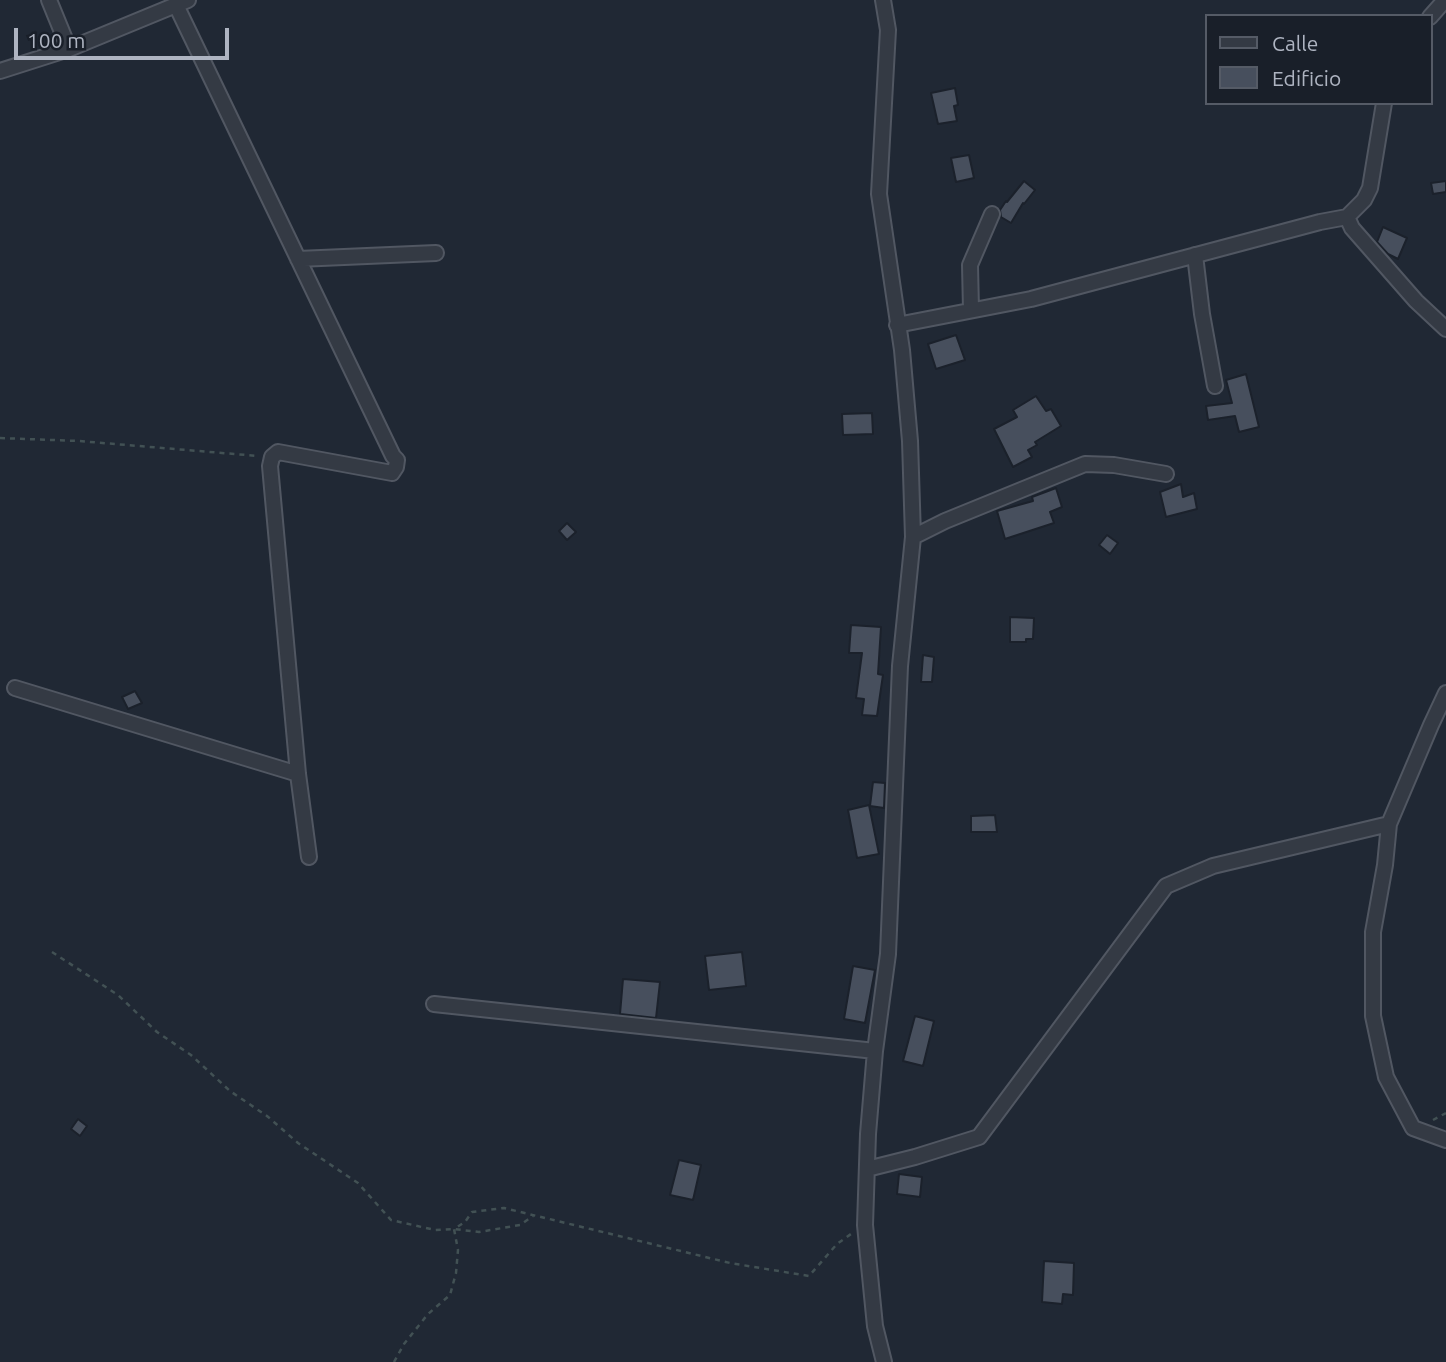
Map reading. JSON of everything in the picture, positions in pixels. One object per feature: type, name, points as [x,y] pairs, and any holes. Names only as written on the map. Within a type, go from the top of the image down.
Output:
[{"type":"street","points":[[50,0],[69,49]]},
{"type":"street","points":[[883,0],[888,30],[879,194],[902,350],[910,441],[913,537],[900,666],[888,954],[867,1134],[865,1224],[875,1326],[884,1362]]},
{"type":"street","points":[[1432,15],[1445,0]]},
{"type":"street","points":[[0,71],[69,49],[182,2],[298,259],[397,460],[392,473],[278,452],[272,457],[270,466],[298,774],[309,857]]},
{"type":"street","points":[[897,325],[1031,299],[1346,217],[1364,200],[1370,188],[1384,105]]},
{"type":"street","points":[[971,310],[970,265],[992,214]]},
{"type":"street","points":[[1346,217],[1352,228],[1416,300],[1446,329]]},
{"type":"street","points":[[298,259],[436,253]]},
{"type":"street","points":[[1195,255],[1215,386]]},
{"type":"street","points":[[913,537],[945,521],[1085,464],[1114,465],[1166,474]]},
{"type":"street","points":[[15,688],[298,774]]},
{"type":"street","points":[[1446,693],[1389,824],[1373,932],[1373,1016],[1386,1077],[1413,1128],[1446,1140]]},
{"type":"street","points":[[867,1169],[979,1137],[1166,886],[1213,866],[1389,824]]},
{"type":"street","points":[[434,1003],[875,1051]]},
{"type":"path","points":[[0,438],[79,441],[272,457]]},
{"type":"path","points":[[52,952],[118,995],[157,1032],[191,1055],[230,1091],[267,1116],[298,1143],[358,1183],[391,1220],[435,1230],[479,1232],[520,1225],[533,1216]]},
{"type":"path","points":[[454,1229],[465,1222],[471,1212],[504,1208],[730,1263],[808,1276],[837,1244],[865,1224]]},
{"type":"path","points":[[394,1362],[404,1344],[428,1314],[450,1295],[458,1250],[454,1229]]},
{"type":"building","points":[[955,88],[957,121],[938,124],[931,93]]},
{"type":"building","points":[[969,155],[974,178],[956,182],[951,158]]},
{"type":"building","points":[[1024,181],[1035,190],[1011,223],[1001,217],[1000,210]]},
{"type":"building","points":[[1446,181],[1446,192],[1433,194],[1431,183]]},
{"type":"building","points":[[1383,227],[1407,238],[1398,259],[1388,254],[1377,242]]},
{"type":"building","points":[[956,335],[965,360],[936,369],[928,344]]},
{"type":"building","points":[[1246,374],[1259,427],[1239,432],[1235,416],[1208,420],[1206,406],[1232,403],[1226,380]]},
{"type":"building","points":[[1036,396],[1046,411],[1051,409],[1061,426],[1035,442],[1037,445],[1028,450],[1032,457],[1013,467],[994,429],[1017,417],[1013,410]]},
{"type":"building","points":[[872,413],[873,434],[843,435],[842,414]]},
{"type":"building","points":[[1181,484],[1183,497],[1194,493],[1197,509],[1166,517],[1160,492]]},
{"type":"building","points":[[1056,488],[1062,507],[1050,512],[1054,523],[1005,539],[997,511],[1033,501],[1032,497]]},
{"type":"building","points":[[567,523],[576,532],[567,540],[559,531]]},
{"type":"building","points":[[1107,535],[1118,543],[1110,554],[1099,545]]},
{"type":"building","points":[[1010,617],[1034,618],[1033,639],[1010,642]]},
{"type":"building","points":[[851,625],[881,627],[878,674],[883,675],[877,716],[862,715],[864,699],[856,698],[862,653],[849,653]]},
{"type":"building","points":[[923,655],[934,657],[932,682],[921,682]]},
{"type":"building","points":[[135,691],[142,703],[128,709],[122,697]]},
{"type":"building","points":[[873,782],[885,783],[884,808],[870,806]]},
{"type":"building","points":[[869,805],[879,854],[857,858],[848,810]]},
{"type":"building","points":[[995,815],[997,832],[971,832],[971,816]]},
{"type":"building","points":[[742,952],[746,986],[709,990],[705,956]]},
{"type":"building","points":[[853,966],[875,970],[865,1023],[844,1019]]},
{"type":"building","points":[[623,979],[660,982],[656,1018],[620,1014]]},
{"type":"building","points":[[915,1016],[934,1021],[923,1066],[903,1061]]},
{"type":"building","points":[[78,1119],[87,1126],[80,1136],[71,1129]]},
{"type":"building","points":[[679,1160],[701,1165],[693,1200],[670,1195]]},
{"type":"building","points":[[899,1174],[922,1177],[920,1197],[897,1194]]},
{"type":"building","points":[[1044,1261],[1074,1263],[1073,1295],[1063,1294],[1062,1304],[1042,1302]]}]
